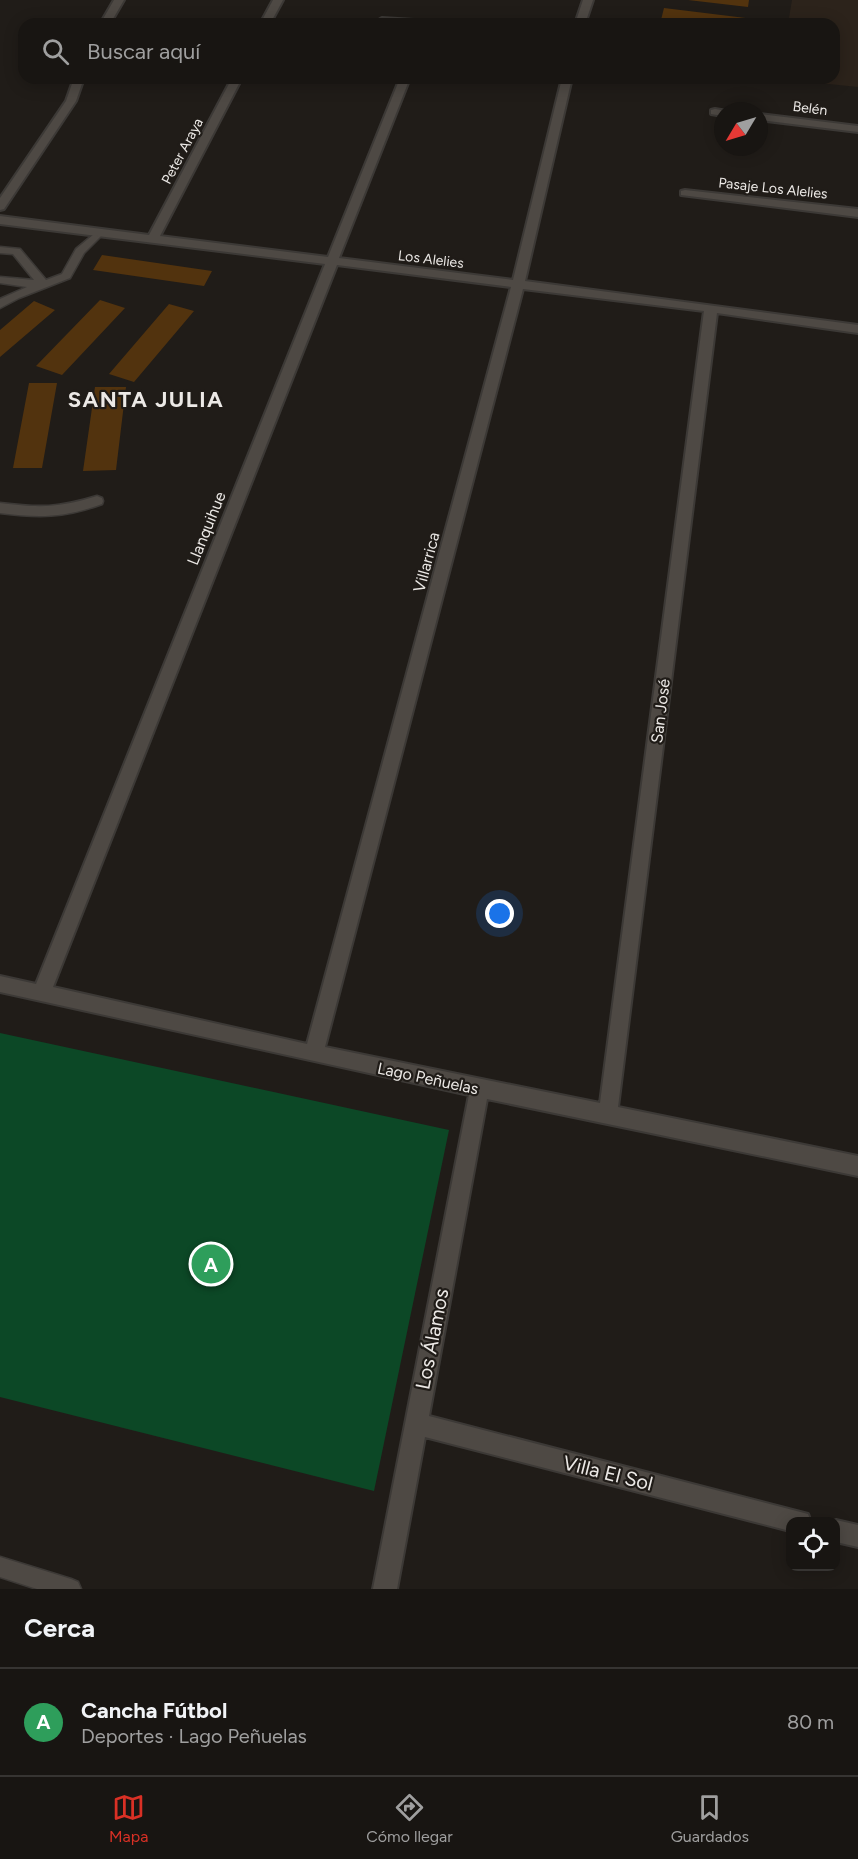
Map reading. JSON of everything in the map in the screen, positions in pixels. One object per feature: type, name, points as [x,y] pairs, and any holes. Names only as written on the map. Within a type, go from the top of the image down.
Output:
[{"type":"street","points":[[108,18],[119,0]]},
{"type":"street","points":[[268,18],[278,0]]},
{"type":"street","points":[[582,18],[588,0]]},
{"type":"street","points":[[0,207],[71,101],[77,84]]},
{"type":"street","name":"Peter Araya","points":[[153,238],[234,84]]},
{"type":"street","name":"Llanquihue","points":[[42,992],[403,84]]},
{"type":"street","name":"Villarrica","points":[[314,1054],[518,285],[566,84]]},
{"type":"street","name":"Belén","points":[[768,118],[858,129]]},
{"type":"street","name":"Pasaje Los Alelies","points":[[685,193],[858,213]]},
{"type":"street","name":"Los Alelies","points":[[0,220],[711,308],[858,329]]},
{"type":"street","name":"San José","points":[[608,1114],[711,308]]},
{"type":"street","name":"Lago Peñuelas","points":[[0,984],[314,1054],[858,1166]]},
{"type":"street","name":"Los Álamos","points":[[385,1589],[480,1088]]},
{"type":"street","name":"Villa El Sol","points":[[416,1424],[786,1517]]},
{"type":"street","points":[[840,1532],[858,1536]]},
{"type":"lane","points":[[0,304],[15,295],[66,276],[80,251],[99,233]]},
{"type":"lane","points":[[0,250],[16,251],[44,285]]},
{"type":"lane","points":[[0,280],[44,285]]},
{"type":"lane","points":[[0,508],[50,514],[74,510],[97,501]]},
{"type":"lane","points":[[0,1568],[71,1589]]},
{"type":"shaded area","points":[[792,0],[858,0],[858,87],[829,84],[840,84],[840,18],[789,18]]},
{"type":"green space","points":[[0,1033],[449,1130],[374,1491],[0,1397]]},
{"type":"building","points":[[688,0],[749,0],[748,7]]},
{"type":"building","points":[[664,8],[746,18],[662,18]]},
{"type":"building","points":[[102,255],[212,271],[204,286],[93,270]]},
{"type":"building","points":[[100,300],[125,308],[62,375],[36,366]]},
{"type":"building","points":[[34,301],[55,310],[0,357],[0,330]]},
{"type":"building","points":[[169,304],[194,311],[134,382],[109,374]]},
{"type":"building","points":[[29,383],[57,383],[42,468],[13,468]]},
{"type":"building","points":[[95,387],[126,387],[116,470],[83,471]]},
{"type":"place","name":"Cancha Fútbol","points":[[211,1264]]},
{"type":"district","name":"SANTA JULIA","points":[[146,399]]}]
